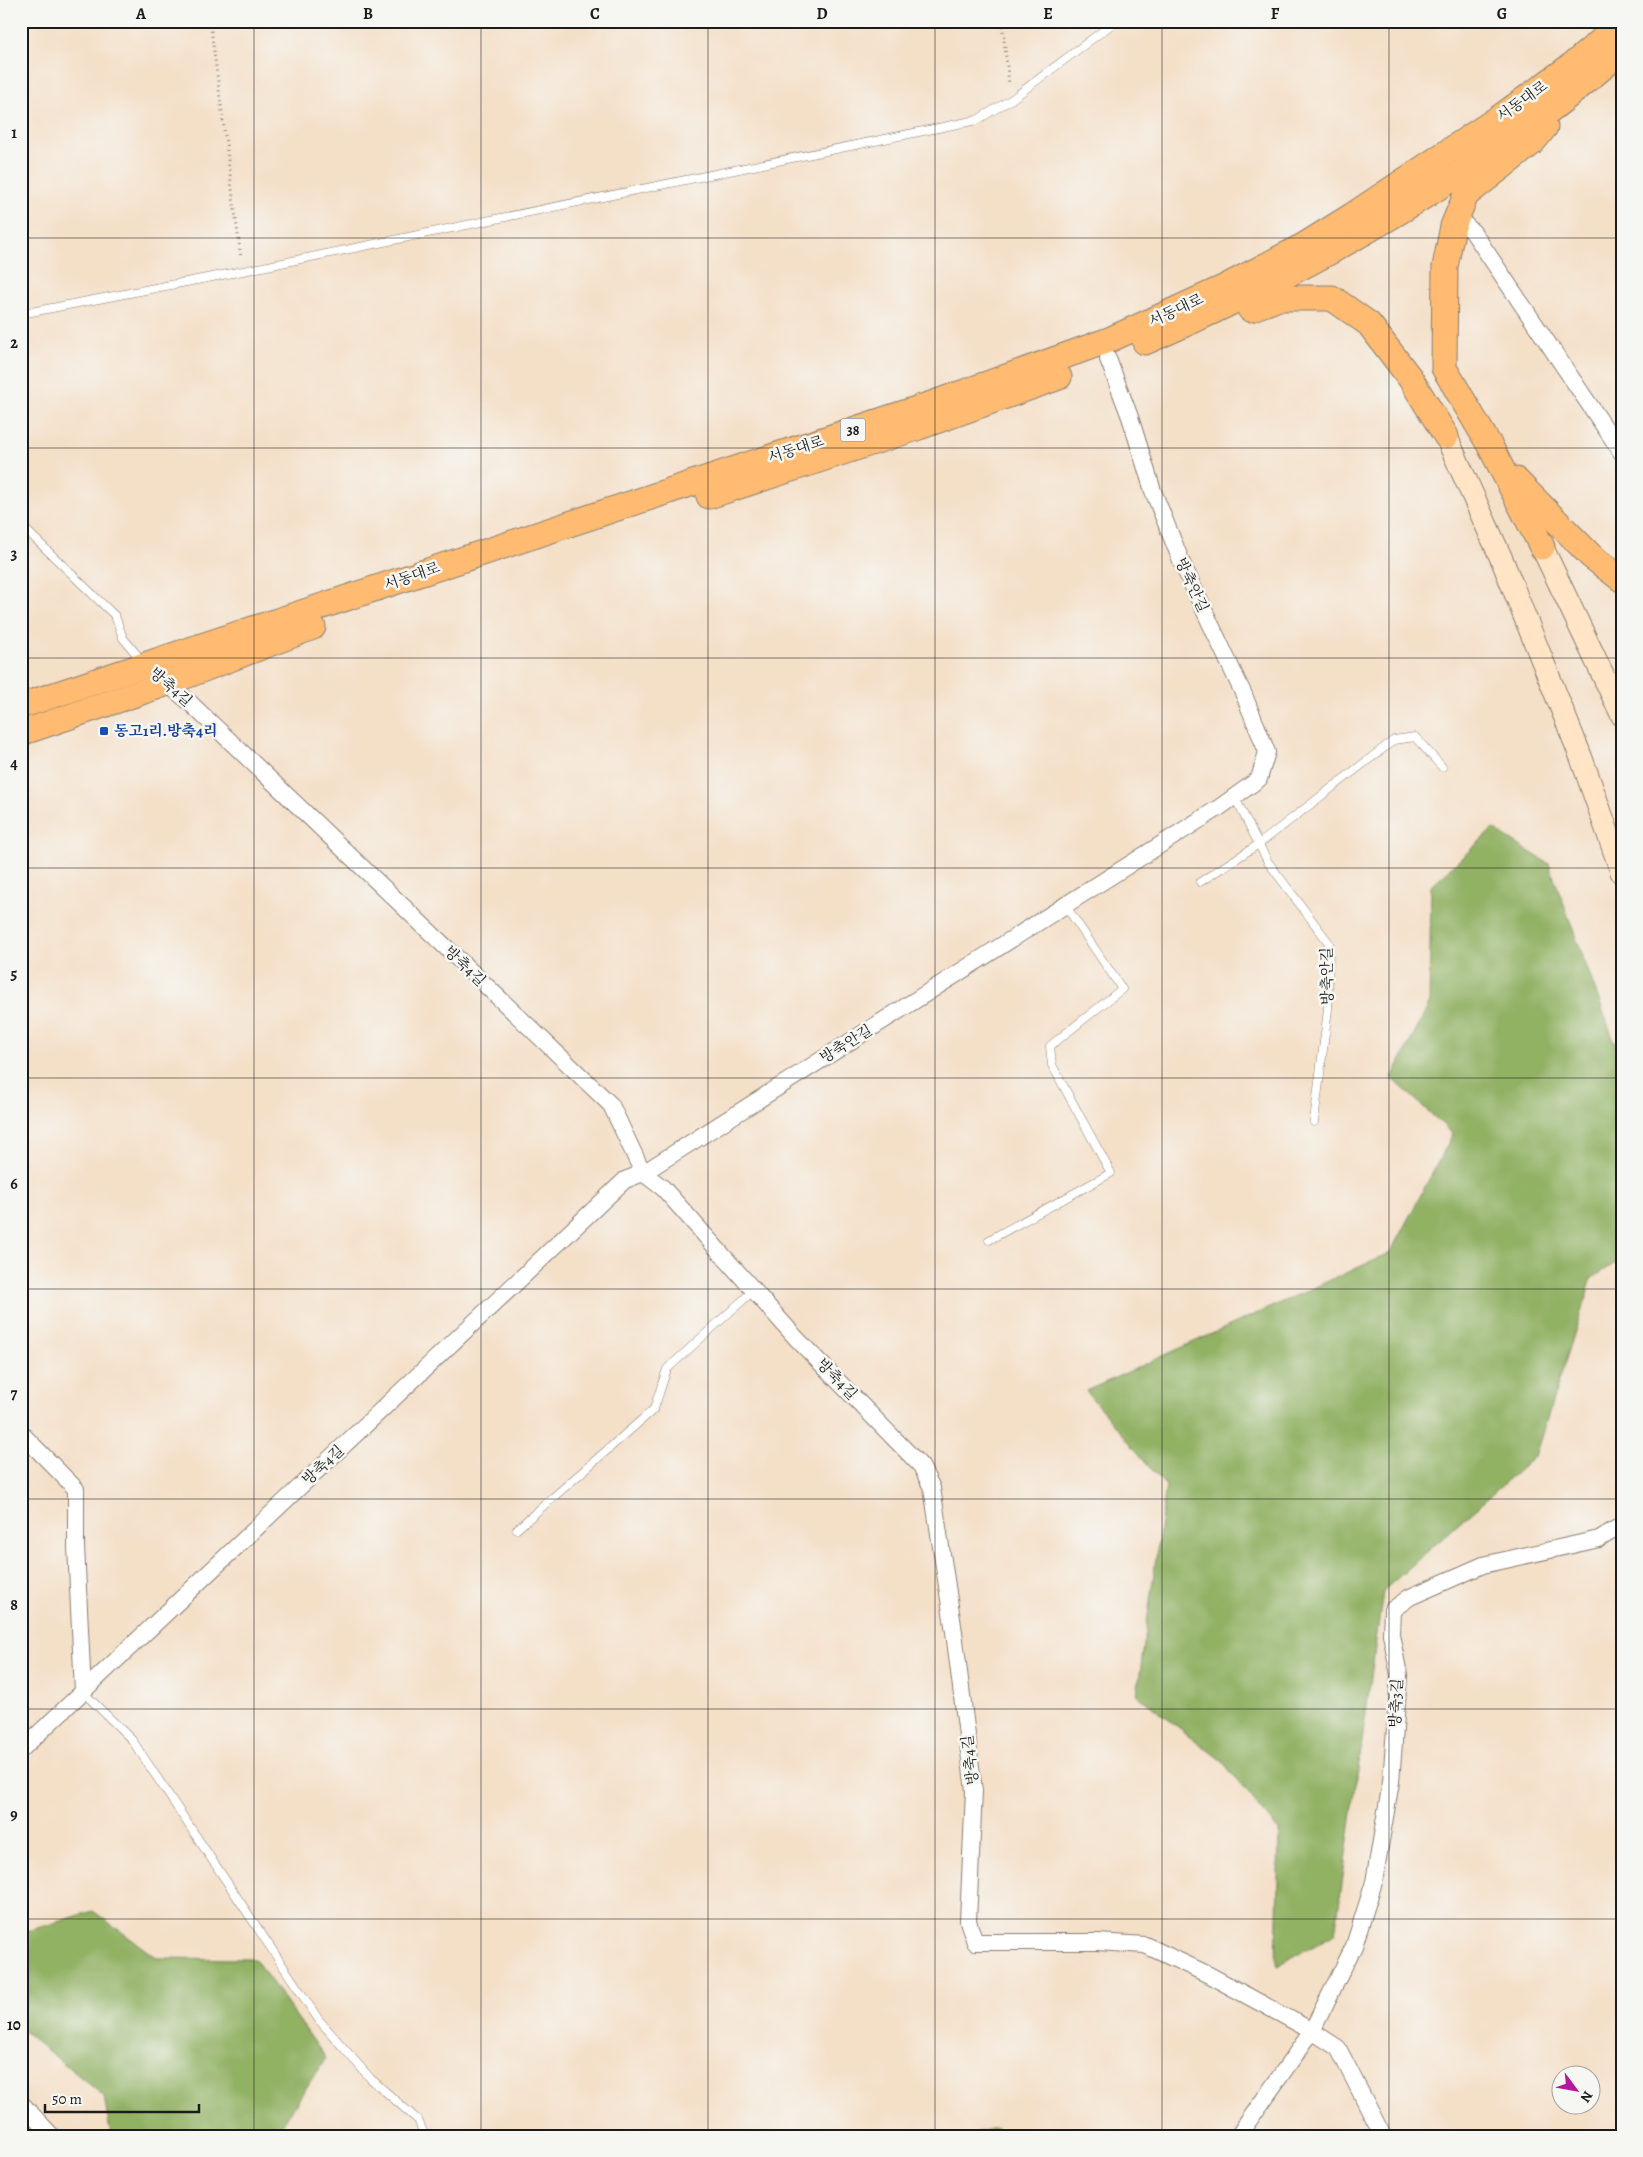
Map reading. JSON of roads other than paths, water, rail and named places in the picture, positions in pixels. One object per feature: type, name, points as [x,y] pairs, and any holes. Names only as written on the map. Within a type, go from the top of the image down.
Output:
[{"type":"main road","name":"서동대로","points":[[21,706],[937,402],[1110,340],[1225,287],[1303,246],[1410,179],[1503,115],[1572,65],[1622,23]]},
{"type":"main road","name":"서동대로","points":[[21,733],[165,684],[315,626],[549,547],[919,427],[1108,359],[1237,301],[1356,238],[1476,162],[1546,113],[1622,51]]},
{"type":"main road","points":[[1542,547],[1497,460],[1444,368],[1445,267],[1453,226],[1466,195],[1532,143],[1583,83]]},
{"type":"main road","points":[[1136,346],[1165,342],[1279,298],[1332,298],[1369,324],[1410,378],[1446,436]]},
{"type":"main road","points":[[1497,460],[1591,556],[1621,579]]},
{"type":"street","points":[[1457,217],[1473,232],[1622,453]]},
{"type":"street","name":"방축안길","points":[[625,1180],[643,1173],[1065,905],[1258,779],[1267,752],[1244,695],[1182,563],[1164,518],[1108,359]]},
{"type":"street","points":[[1446,436],[1506,569],[1581,757],[1622,873]]},
{"type":"street","points":[[1542,547],[1622,715]]},
{"type":"street","name":"방축4길","points":[[146,666],[165,684],[187,700],[612,1105],[643,1173],[663,1188],[797,1339],[921,1466],[932,1488],[954,1632],[974,1791],[968,1921],[975,1942],[1097,1942],[1145,1945],[1209,1975],[1312,2031]]},
{"type":"street","name":"방축4길","points":[[21,1750],[625,1180]]},
{"type":"street","points":[[21,1433],[76,1489],[76,1546],[83,1692]]},
{"type":"street","name":"방축3길","points":[[1238,2136],[1312,2031],[1354,1946],[1374,1882],[1391,1782],[1399,1675],[1391,1634],[1392,1610],[1410,1597],[1483,1565],[1599,1539],[1622,1525]]},
{"type":"street","points":[[1312,2031],[1338,2048],[1383,2136]]},
{"type":"street","points":[[21,2103],[52,2136]]},
{"type":"lane","points":[[21,314],[243,271],[977,120],[1012,99],[1116,21]]},
{"type":"lane","points":[[21,525],[115,616],[123,638],[146,666]]},
{"type":"lane","points":[[1200,882],[1259,844],[1394,740],[1415,737],[1442,767]]},
{"type":"lane","name":"방축안길","points":[[1234,796],[1268,862],[1329,942],[1328,1009],[1314,1122]]},
{"type":"lane","points":[[989,1240],[1111,1173],[1052,1065],[1050,1046],[1122,989],[1065,905]]},
{"type":"lane","points":[[517,1529],[654,1409],[667,1369],[754,1290]]},
{"type":"lane","points":[[83,1692],[132,1740],[319,2020],[371,2079],[418,2120],[425,2136]]},
{"type":"place","name":"동고1리.방축4리","points":[[104,731]]}]
